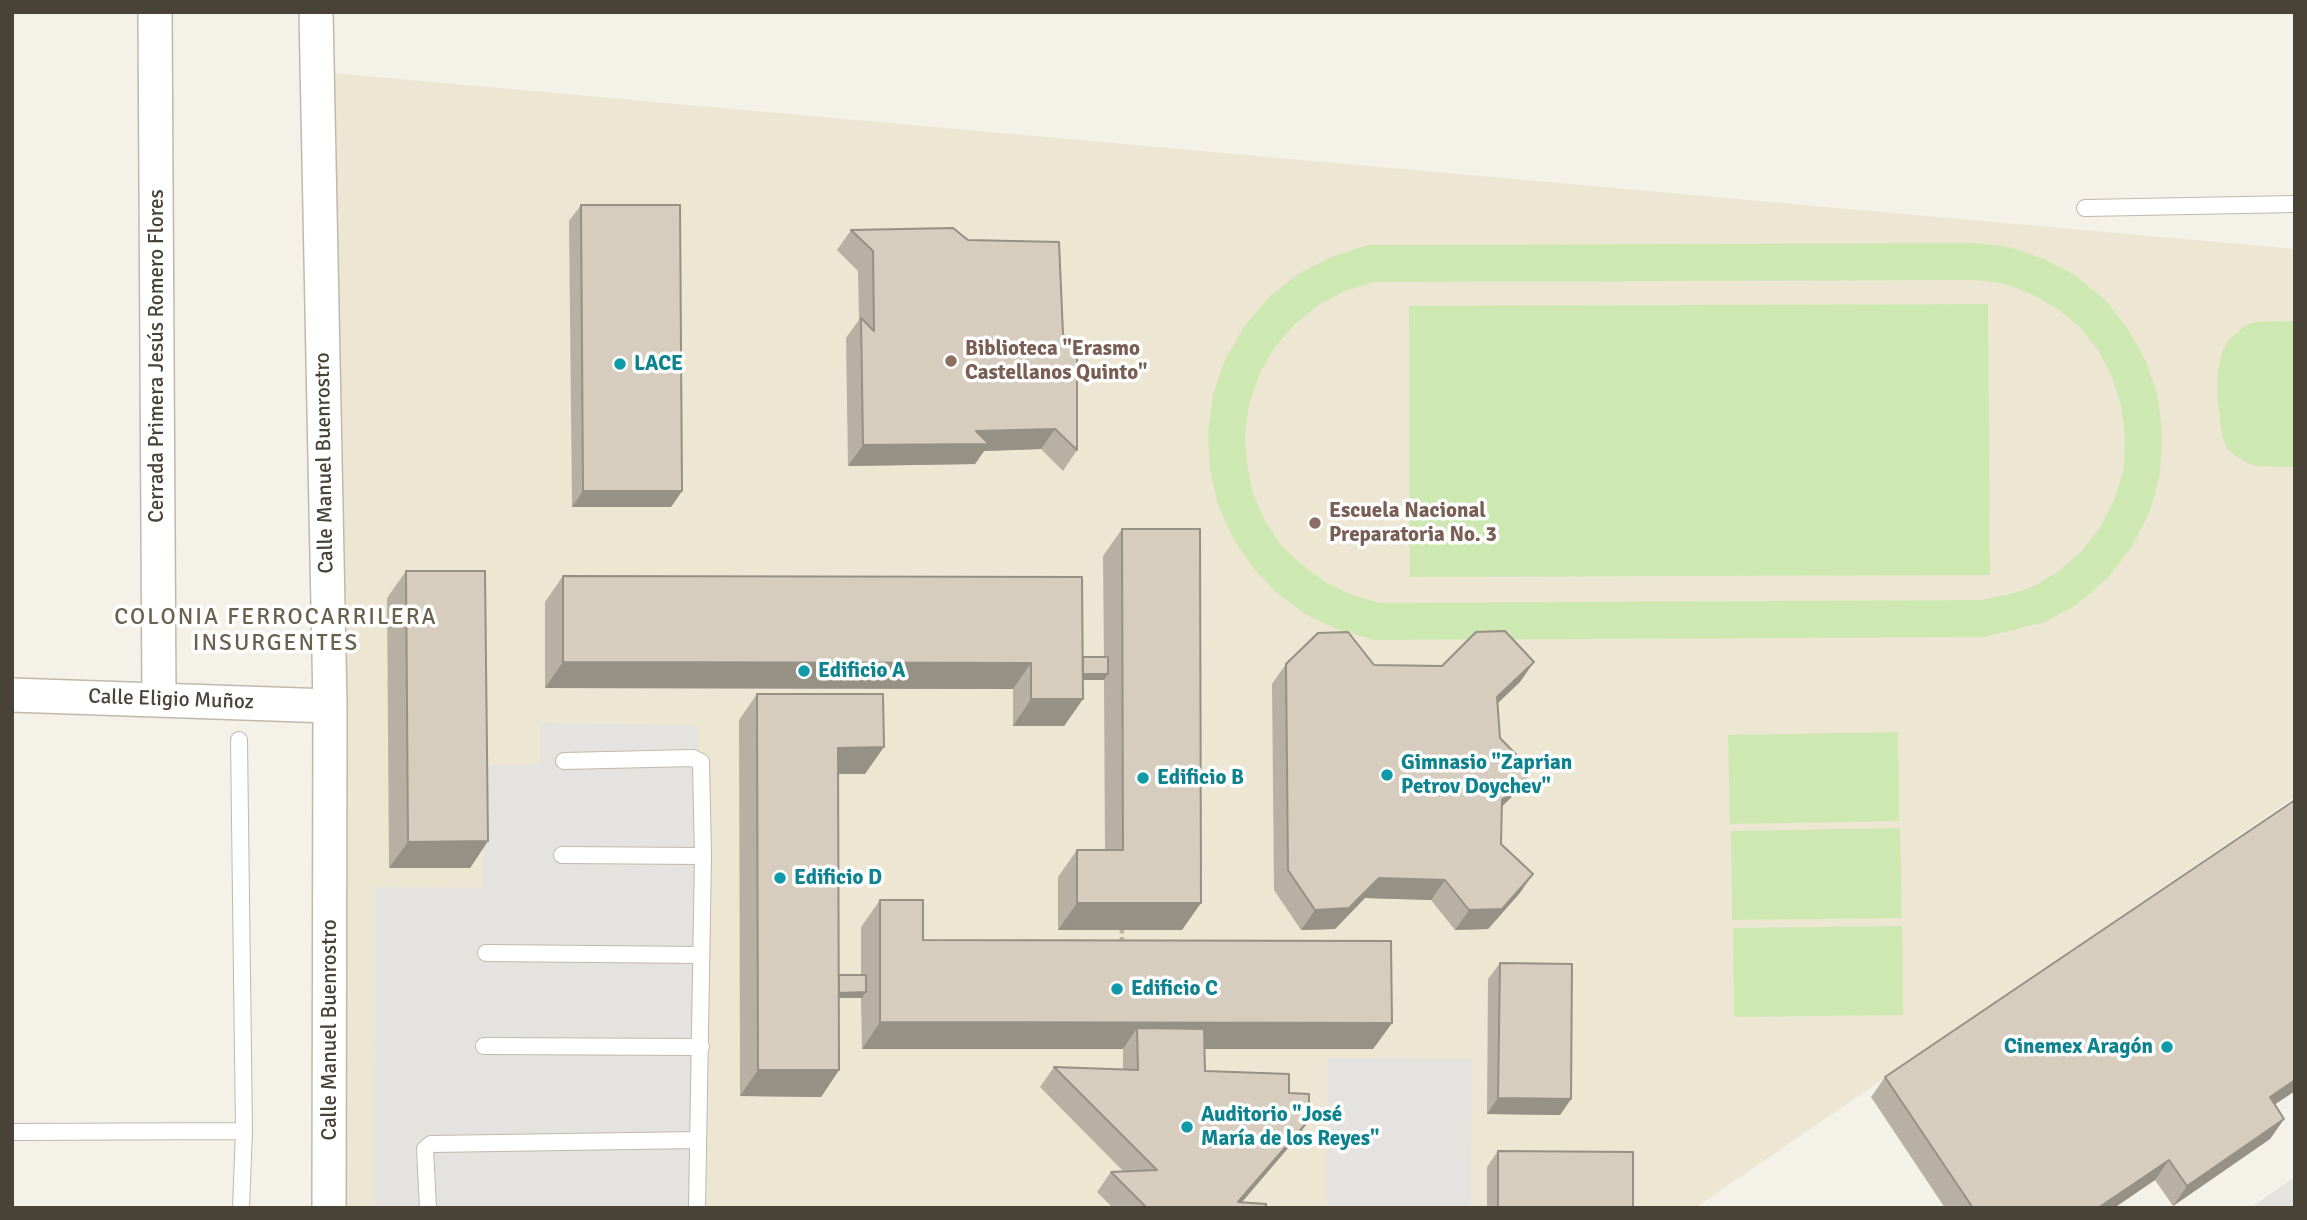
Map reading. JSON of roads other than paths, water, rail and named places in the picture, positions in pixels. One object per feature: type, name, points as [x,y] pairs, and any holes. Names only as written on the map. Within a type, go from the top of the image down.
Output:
[{"type":"street","name":"Cerrada Primera Jesús Romero Flores","points":[[155,12],[159,699]]},
{"type":"street","name":"Calle Manuel Buenrostro","points":[[319,20],[330,706],[330,1208]]},
{"type":"street","name":"Calle Eligio Muñoz","points":[[12,695],[330,706]]},
{"type":"lane","points":[[2085,208],[2295,204]]},
{"type":"lane","points":[[239,740],[244,1131],[242,1208]]},
{"type":"lane","points":[[564,761],[699,759],[701,762],[703,856],[698,1208]]},
{"type":"lane","points":[[562,855],[703,856]]},
{"type":"lane","points":[[486,953],[701,955]]},
{"type":"lane","points":[[484,1046],[701,1047]]},
{"type":"lane","points":[[12,1132],[244,1131]]},
{"type":"lane","points":[[428,1208],[425,1149],[431,1144],[698,1140]]},
{"type":"place","name":"Biblioteca \"Erasmo Castellanos Quinto\"","points":[[951,361]]},
{"type":"place","name":"LACE","points":[[620,364]]},
{"type":"place","name":"Escuela Nacional Preparatoria No. 3","points":[[1315,523]]},
{"type":"place","name":"Edificio A","points":[[804,671]]},
{"type":"place","name":"Gimnasio \"Zaprian Petrov Doychev\"","points":[[1387,775]]},
{"type":"place","name":"Edificio B","points":[[1143,778]]},
{"type":"place","name":"Edificio D","points":[[780,878]]},
{"type":"place","name":"Edificio C","points":[[1117,989]]},
{"type":"place","name":"Cinemex Aragón","points":[[2167,1047]]},
{"type":"place","name":"Auditorio \"José María de los Reyes\"","points":[[1187,1127]]},
{"type":"district","name":"COLONIA FERROCARRILERA INSURGENTES","points":[[276,631]]}]
